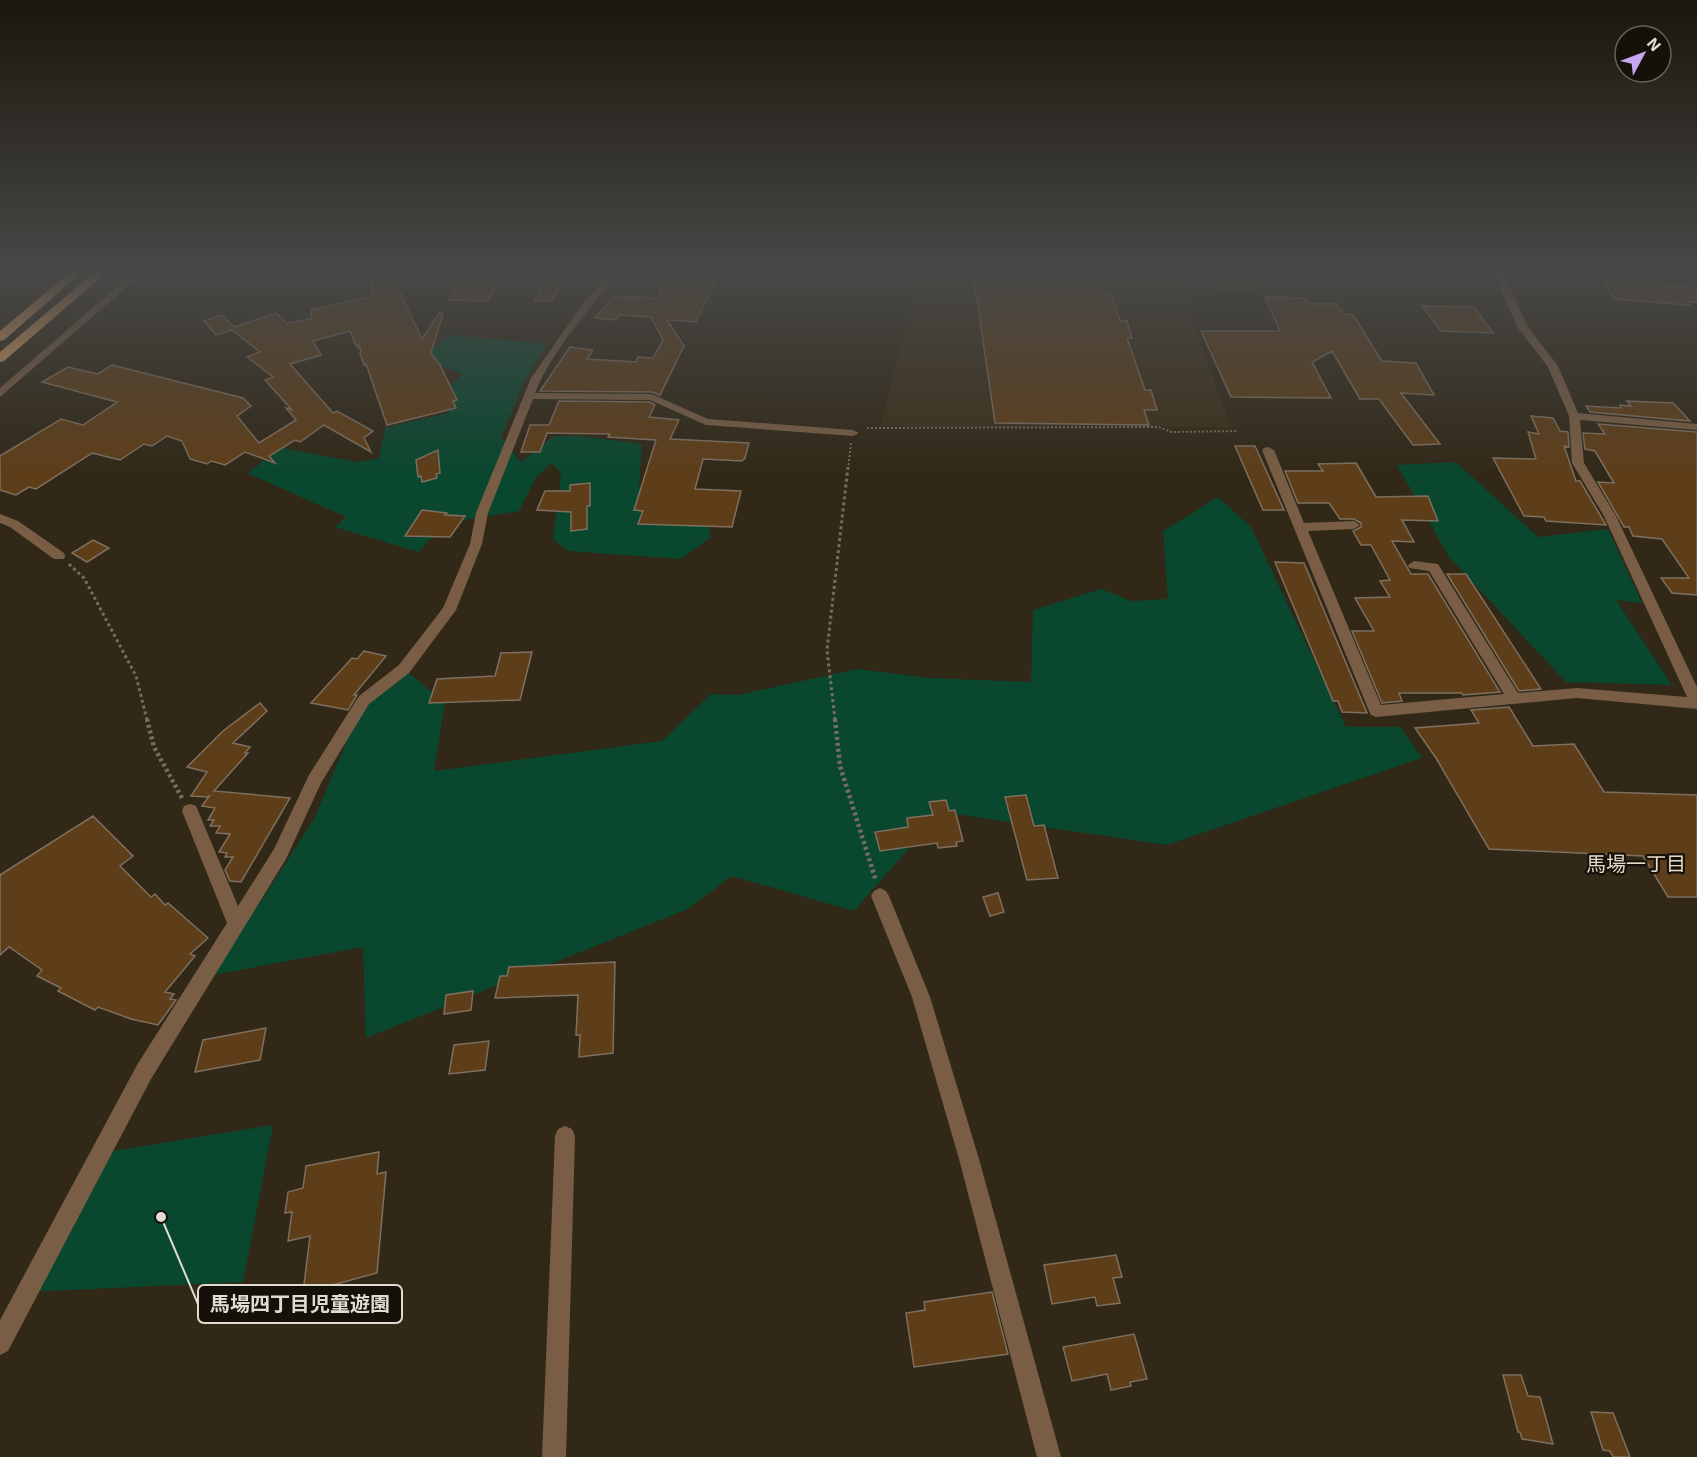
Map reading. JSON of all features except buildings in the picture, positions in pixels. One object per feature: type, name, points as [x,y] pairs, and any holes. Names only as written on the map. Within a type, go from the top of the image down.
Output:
[{"type":"highway","points":[[0,358],[21,340]]},
{"type":"street","points":[[0,394],[62,340]]},
{"type":"street","points":[[0,1343],[144,1072],[280,854],[315,780],[364,700],[404,669],[448,610],[476,544],[482,513],[528,396],[536,378],[562,340]]},
{"type":"street","points":[[1268,450],[1376,711],[1577,693],[1697,703],[1610,516],[1578,463],[1574,416],[1553,366],[1532,340]]},
{"type":"street","points":[[528,396],[652,397],[706,422],[853,433]]},
{"type":"street","points":[[1574,416],[1697,427]]},
{"type":"street","points":[[0,518],[14,524],[59,556]]},
{"type":"street","points":[[1300,527],[1354,525]]},
{"type":"street","points":[[1414,565],[1433,567],[1515,700]]},
{"type":"street","points":[[190,811],[236,923]]},
{"type":"street","points":[[880,896],[921,997],[969,1159],[1049,1457]]},
{"type":"street","points":[[554,1457],[565,1136]]},
{"type":"path","points":[[880,896],[840,766],[827,650],[837,551],[853,433],[864,428],[1158,427],[1172,432],[1237,431]]},
{"type":"path","points":[[59,556],[84,578],[136,676],[154,747],[190,811]]},
{"type":"shaded area","points":[[902,340],[1199,340],[1231,427],[881,426]]},
{"type":"green space","points":[[444,340],[504,340],[547,344],[525,380],[501,437],[521,462],[554,436],[581,436],[642,444],[639,487],[705,512],[711,537],[681,559],[568,551],[553,539],[561,473],[551,463],[535,479],[519,511],[446,523],[418,552],[335,527],[346,517],[247,473],[282,448],[357,462],[379,458],[385,428],[449,413],[449,386],[463,374],[420,359]]},
{"type":"green space","points":[[1456,462],[1538,537],[1608,529],[1642,603],[1616,600],[1672,685],[1566,682],[1449,557],[1397,465]]},
{"type":"green space","points":[[1218,497],[1251,527],[1346,727],[1400,727],[1422,758],[1167,845],[941,812],[854,911],[732,876],[688,909],[366,1038],[363,947],[213,975],[314,819],[364,700],[404,669],[445,702],[434,771],[662,741],[711,694],[738,695],[857,669],[929,678],[1031,682],[1033,610],[1101,589],[1132,601],[1168,599],[1163,531]]},
{"type":"green space","points":[[273,1125],[243,1282],[27,1292],[101,1153]]},
{"type":"place","name":"馬場四丁目児童遊園","points":[[161,1217]]},
{"type":"district","name":"馬場一丁目","points":[[1636,864]]}]
